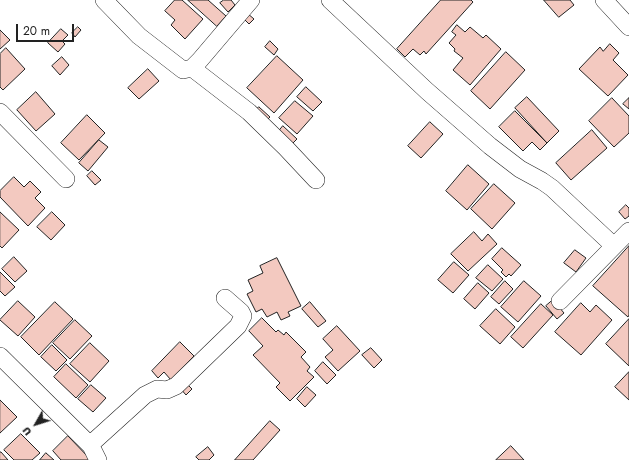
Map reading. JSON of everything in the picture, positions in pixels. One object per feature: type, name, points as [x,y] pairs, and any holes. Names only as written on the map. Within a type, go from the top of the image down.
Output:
[{"type":"street","points":[[104,0],[139,36],[183,70],[192,68],[200,60],[251,0]]},
{"type":"street","points":[[330,0],[427,92],[490,146],[520,169],[552,188],[614,246]]},
{"type":"street","points":[[604,0],[629,27]]},
{"type":"street","points":[[192,68],[249,112],[316,180]]},
{"type":"street","points":[[0,112],[66,179]]},
{"type":"street","points":[[560,301],[629,231]]},
{"type":"street","points":[[95,453],[92,443],[145,395],[157,389],[167,390],[176,386],[238,326],[243,316],[241,312],[225,298]]},
{"type":"street","points":[[0,356],[95,453]]},
{"type":"building","points":[[175,0],[182,0],[203,19],[185,39],[171,25],[175,20],[165,11]]},
{"type":"building","points":[[188,0],[208,0],[226,16],[217,26]]},
{"type":"building","points":[[224,0],[231,0],[235,5],[228,12],[220,3]]},
{"type":"building","points":[[441,0],[471,0],[473,2],[426,54],[424,51],[420,55],[413,49],[405,57],[397,49]]},
{"type":"building","points":[[544,0],[570,0],[574,5],[559,17]]},
{"type":"building","points":[[247,13],[254,19],[249,24],[243,18]]},
{"type":"building","points":[[457,25],[465,32],[470,27],[483,38],[486,35],[501,49],[470,85],[453,70],[463,58],[454,51],[455,49],[449,43],[456,35],[452,32]]},
{"type":"building","points":[[78,27],[81,30],[75,37],[72,33]]},
{"type":"building","points":[[61,29],[68,35],[62,41],[65,44],[58,52],[48,43]]},
{"type":"building","points":[[0,30],[10,40],[0,49]]},
{"type":"building","points":[[270,41],[278,49],[274,55],[265,47]]},
{"type":"building","points":[[610,44],[619,53],[613,60],[628,75],[608,96],[579,69],[600,47],[603,51]]},
{"type":"building","points":[[6,48],[25,69],[3,90],[0,87],[0,54]]},
{"type":"building","points":[[506,52],[525,70],[490,109],[471,91]]},
{"type":"building","points":[[277,56],[303,80],[274,113],[247,88]]},
{"type":"building","points":[[62,57],[69,65],[60,75],[52,66]]},
{"type":"building","points":[[148,69],[159,81],[139,99],[128,88]]},
{"type":"building","points":[[306,87],[322,102],[313,111],[297,97]]},
{"type":"building","points":[[36,92],[55,114],[36,131],[17,110]]},
{"type":"building","points":[[527,97],[559,131],[547,143],[515,108]]},
{"type":"building","points":[[612,98],[629,116],[629,133],[614,147],[589,121]]},
{"type":"building","points":[[629,98],[629,109],[623,104]]},
{"type":"building","points":[[295,101],[313,116],[297,134],[279,118]]},
{"type":"building","points":[[259,107],[270,117],[265,122],[254,112]]},
{"type":"building","points":[[515,111],[547,143],[540,150],[532,142],[523,151],[499,127]]},
{"type":"building","points":[[87,115],[105,133],[79,160],[61,143]]},
{"type":"building","points":[[430,122],[443,134],[421,158],[408,146]]},
{"type":"building","points":[[283,126],[297,139],[289,147],[276,135]]},
{"type":"building","points":[[592,130],[607,148],[571,180],[556,163]]},
{"type":"building","points":[[99,140],[108,147],[88,171],[79,163]]},
{"type":"building","points":[[468,165],[489,184],[467,210],[446,191]]},
{"type":"building","points":[[92,171],[101,180],[95,185],[87,176]]},
{"type":"building","points":[[14,177],[24,187],[30,181],[41,192],[35,198],[45,208],[28,226],[0,197],[0,191]]},
{"type":"building","points":[[494,184],[515,203],[492,229],[471,209]]},
{"type":"building","points":[[626,205],[629,208],[629,216],[625,219],[619,212]]},
{"type":"building","points":[[0,212],[19,230],[2,248],[0,246]]},
{"type":"building","points":[[52,212],[65,225],[51,240],[37,227]]},
{"type":"building","points":[[474,232],[482,241],[488,234],[497,244],[468,271],[451,254]]},
{"type":"building","points":[[629,246],[629,315],[628,317],[593,286]]},
{"type":"building","points":[[502,248],[521,265],[511,276],[509,274],[506,277],[501,272],[503,270],[492,259]]},
{"type":"building","points":[[575,250],[586,258],[576,272],[564,263]]},
{"type":"building","points":[[14,257],[27,271],[15,282],[2,269]]},
{"type":"building","points":[[277,258],[301,306],[288,312],[290,316],[281,320],[277,312],[267,317],[262,309],[256,312],[247,294],[253,291],[248,280],[263,273],[260,266]]},
{"type":"building","points":[[454,262],[469,275],[453,293],[438,280]]},
{"type":"building","points":[[488,265],[503,279],[492,291],[476,278]]},
{"type":"building","points":[[0,272],[15,287],[5,296],[0,291]]},
{"type":"building","points":[[505,281],[513,289],[499,304],[491,297]]},
{"type":"building","points":[[524,281],[541,296],[518,322],[501,307]]},
{"type":"building","points":[[478,283],[489,293],[475,309],[464,299]]},
{"type":"building","points":[[553,300],[564,313],[557,319],[546,306]]},
{"type":"building","points":[[18,301],[35,317],[18,336],[0,320]]},
{"type":"building","points":[[55,302],[73,319],[39,355],[21,337]]},
{"type":"building","points":[[310,302],[326,321],[318,327],[302,309]]},
{"type":"building","points":[[581,303],[590,312],[596,305],[612,320],[581,355],[555,332]]},
{"type":"building","points":[[541,304],[553,315],[523,348],[511,337]]},
{"type":"building","points":[[496,309],[515,327],[500,344],[480,326]]},
{"type":"building","points":[[262,318],[276,332],[278,330],[284,335],[286,332],[306,352],[301,357],[310,367],[307,371],[314,377],[290,401],[276,387],[280,383],[253,355],[263,346],[249,331]]},
{"type":"building","points":[[629,319],[629,366],[606,344]]},
{"type":"building","points":[[75,320],[92,336],[70,359],[53,343]]},
{"type":"building","points":[[337,326],[360,351],[338,371],[325,357],[333,350],[323,339]]},
{"type":"building","points":[[180,342],[194,356],[171,380],[164,372],[158,378],[152,371]]},
{"type":"building","points":[[90,343],[109,361],[90,382],[70,364]]},
{"type":"building","points":[[52,345],[67,360],[56,371],[41,357]]},
{"type":"building","points":[[371,348],[382,360],[374,368],[362,355]]},
{"type":"building","points":[[323,362],[336,375],[327,384],[315,371]]},
{"type":"building","points":[[66,364],[88,385],[76,398],[54,377]]},
{"type":"building","points":[[629,372],[629,400],[615,387]]},
{"type":"building","points":[[186,383],[192,389],[186,395],[180,388]]},
{"type":"building","points":[[91,385],[106,398],[93,412],[78,399]]},
{"type":"building","points":[[307,387],[316,395],[305,407],[297,399]]},
{"type":"building","points":[[0,400],[17,417],[0,433]]},
{"type":"building","points":[[270,421],[280,430],[253,460],[235,460]]},
{"type":"building","points":[[21,434],[40,453],[32,460],[14,460],[4,450]]},
{"type":"building","points":[[68,436],[91,460],[61,460],[53,451]]},
{"type":"building","points":[[511,446],[524,460],[496,460]]},
{"type":"building","points":[[208,447],[214,455],[209,460],[199,460],[196,457]]},
{"type":"building","points":[[1,452],[8,460],[0,460]]},
{"type":"building","points":[[46,453],[54,460],[40,460]]}]
